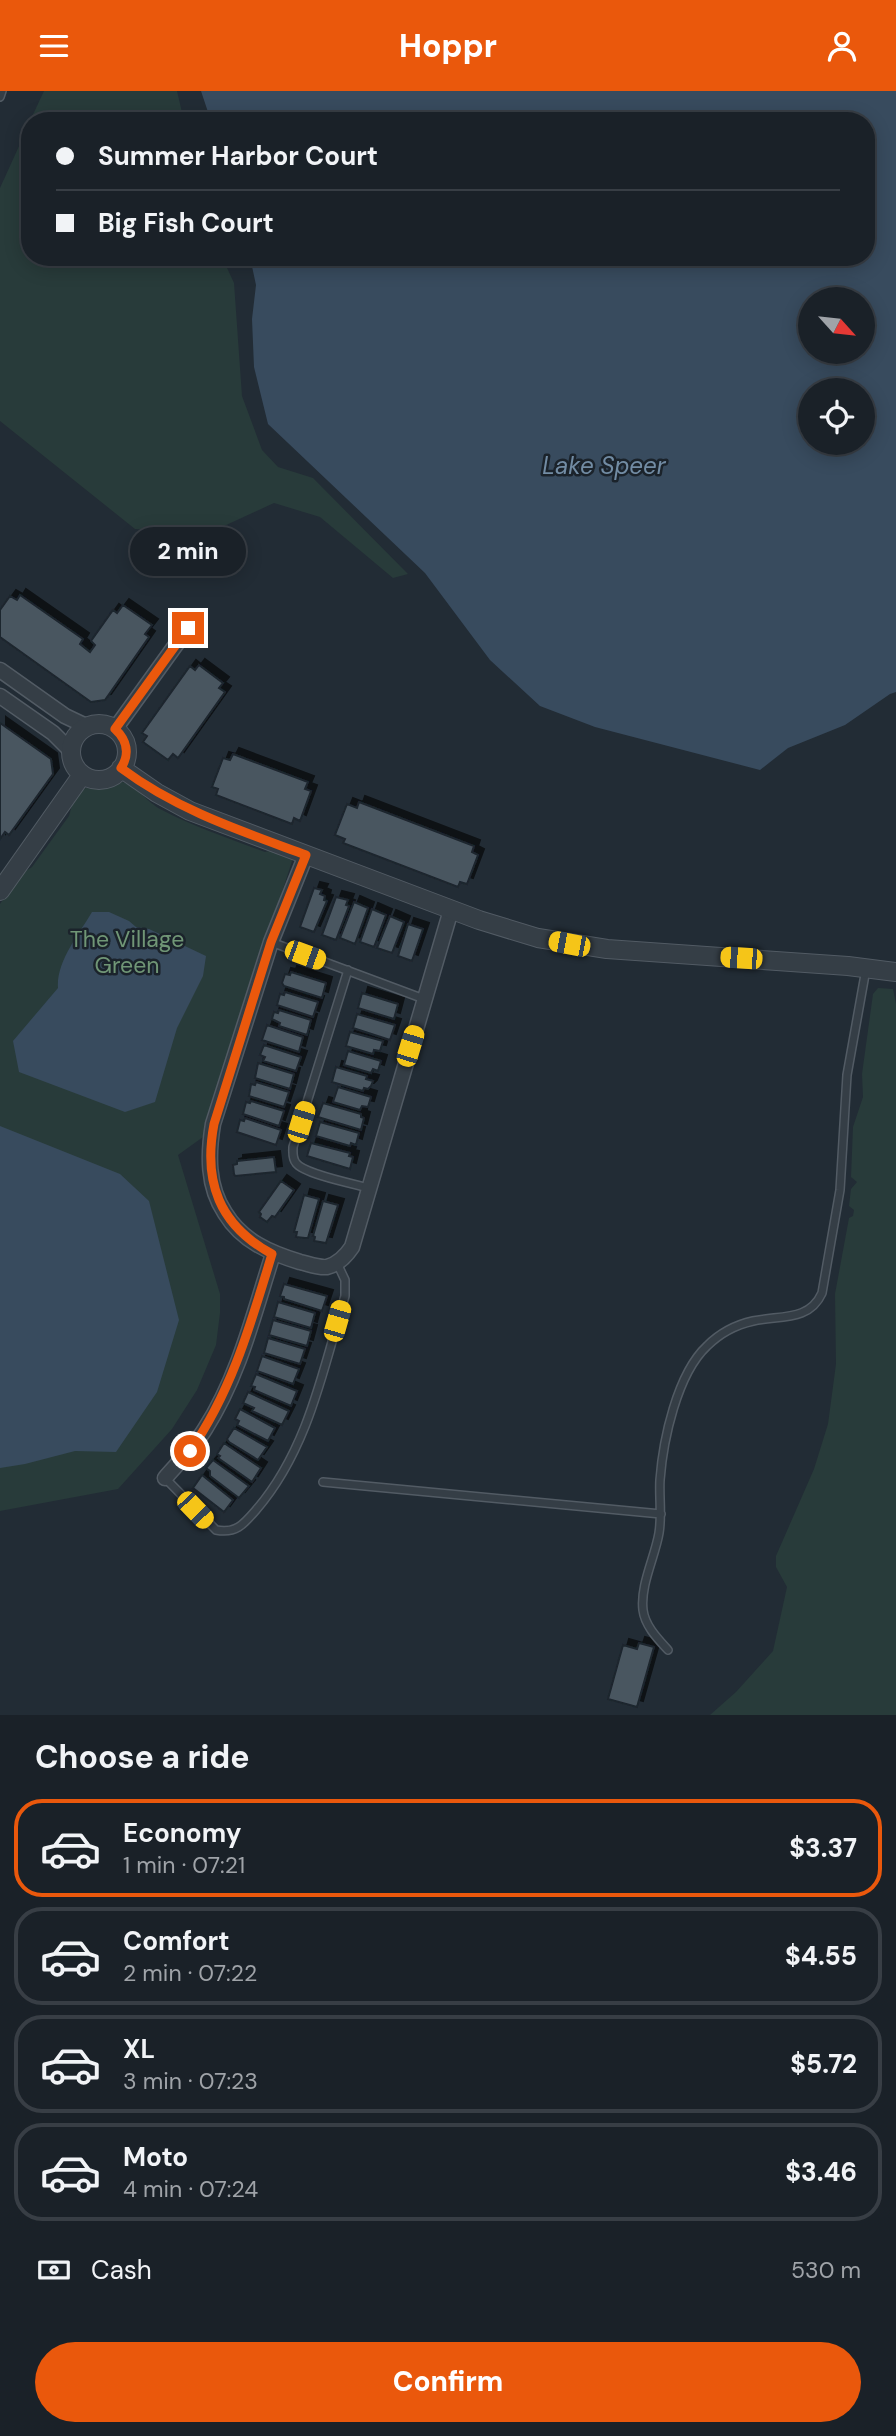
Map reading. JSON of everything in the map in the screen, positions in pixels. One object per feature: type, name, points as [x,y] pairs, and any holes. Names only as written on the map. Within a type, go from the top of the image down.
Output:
[{"type":"street","points":[[115,729],[188,628]]},
{"type":"street","points":[[0,670],[65,716],[86,726],[101,724],[115,729],[126,747],[125,762],[117,774],[103,780],[89,778],[82,775],[73,764],[70,750],[75,736],[86,726]]},
{"type":"street","points":[[0,696],[53,733],[70,750]]},
{"type":"street","points":[[121,768],[157,793],[190,811],[502,929],[569,944],[607,949],[896,972]]},
{"type":"street","points":[[0,891],[82,775]]},
{"type":"street","points":[[306,855],[271,942],[214,1124],[209,1164],[225,1214],[250,1240],[272,1254],[327,1267],[345,1257],[352,1247],[451,910]]},
{"type":"street","points":[[164,1478],[190,1451],[206,1428],[229,1384],[244,1346],[272,1254]]},
{"type":"lane","points":[[0,97],[2,91]]},
{"type":"lane","points":[[271,942],[424,999]]},
{"type":"lane","points":[[668,1650],[648,1625],[643,1609],[644,1593],[657,1543],[661,1514],[660,1481],[666,1443],[680,1389],[699,1355],[717,1337],[739,1324],[804,1313],[815,1305],[822,1293],[840,1190],[845,1093],[866,968]]},
{"type":"lane","points":[[348,971],[293,1147],[293,1155],[295,1162],[306,1170],[369,1188]]},
{"type":"lane","points":[[164,1478],[216,1530],[225,1532],[242,1526],[263,1502],[281,1478],[308,1420],[345,1296],[345,1280],[337,1263]]},
{"type":"lane","points":[[323,1482],[661,1514]]},
{"type":"green space","points":[[44,91],[177,91],[182,112],[34,112]]},
{"type":"green space","points":[[21,142],[21,266],[226,266],[234,283],[242,396],[262,450],[278,467],[313,478],[408,574],[393,578],[320,517],[274,503],[209,533],[135,529],[0,421],[0,188]]},
{"type":"green space","name":"The Village Green","points":[[122,782],[133,787],[156,807],[187,822],[265,852],[273,850],[293,858],[203,1137],[178,1155],[220,1294],[216,1345],[197,1390],[172,1429],[118,1489],[0,1511],[0,904],[21,874],[32,867],[69,816],[73,801],[80,792],[86,788],[104,788]]},
{"type":"green space","points":[[878,988],[893,989],[896,1004],[896,1715],[710,1715],[736,1692],[773,1651],[787,1587],[776,1567],[776,1556],[814,1469],[828,1424],[836,1364],[835,1294],[849,1218],[853,1216],[854,1210],[849,1206],[851,1189],[857,1182],[851,1177],[853,1127],[863,1097],[862,1074],[873,994]]},
{"type":"water","name":"Lake Speer","points":[[201,91],[896,91],[896,692],[845,725],[788,748],[760,770],[595,727],[540,706],[490,660],[425,573],[268,424],[254,367],[252,319],[256,285],[252,266],[875,266],[875,112],[208,112]]},
{"type":"water","points":[[92,912],[109,912],[136,927],[149,929],[206,956],[203,976],[177,1028],[155,1102],[125,1112],[19,1072],[13,1041],[58,988],[64,958]]},
{"type":"water","points":[[0,1126],[120,1174],[149,1201],[179,1320],[157,1392],[116,1452],[75,1451],[0,1468]]},
{"type":"building","points":[[20,595],[83,639],[80,644],[90,652],[95,645],[91,641],[113,610],[117,613],[123,605],[152,625],[145,634],[149,637],[105,700],[91,702],[0,637],[0,610],[10,596],[17,600]]},
{"type":"building","points":[[199,665],[223,683],[219,688],[225,692],[178,758],[173,754],[168,760],[143,742],[147,736],[142,733],[190,666],[195,670]]},
{"type":"building","points":[[0,723],[51,759],[53,774],[9,835],[5,832],[0,839]]},
{"type":"building","points":[[233,754],[308,782],[305,789],[311,791],[300,821],[294,818],[292,824],[216,795],[218,789],[212,787],[223,758],[230,760]]},
{"type":"building","points":[[359,802],[474,846],[472,852],[478,855],[467,884],[460,882],[458,887],[343,843],[345,839],[335,835],[347,804],[357,808]]},
{"type":"building","points":[[314,888],[322,890],[320,894],[325,896],[324,900],[327,901],[314,932],[300,927]]},
{"type":"building","points":[[336,897],[348,900],[346,905],[349,906],[336,940],[322,935]]},
{"type":"building","points":[[354,902],[368,908],[355,944],[340,938]]},
{"type":"building","points":[[372,909],[386,915],[374,947],[360,942]]},
{"type":"building","points":[[390,916],[404,922],[392,953],[377,948]]},
{"type":"building","points":[[408,924],[423,929],[412,961],[398,956]]},
{"type":"building","points":[[291,972],[326,983],[322,998],[284,986],[282,983],[285,974],[290,975]]},
{"type":"building","points":[[285,992],[318,1002],[313,1017],[277,1005],[280,994],[284,995]]},
{"type":"building","points":[[362,993],[398,1004],[394,1019],[358,1008]]},
{"type":"building","points":[[279,1010],[311,1020],[307,1035],[279,1026],[280,1023],[272,1019],[274,1012],[278,1013]]},
{"type":"building","points":[[357,1014],[395,1025],[390,1040],[353,1028]]},
{"type":"building","points":[[267,1025],[303,1037],[299,1052],[262,1040]]},
{"type":"building","points":[[350,1032],[383,1041],[380,1051],[374,1050],[373,1054],[346,1046]]},
{"type":"building","points":[[264,1045],[301,1057],[296,1071],[263,1061],[265,1057],[260,1055]]},
{"type":"building","points":[[348,1051],[381,1061],[378,1071],[373,1069],[371,1073],[344,1065]]},
{"type":"building","points":[[258,1063],[294,1074],[290,1089],[255,1078]]},
{"type":"building","points":[[336,1067],[367,1076],[366,1079],[373,1081],[371,1086],[363,1091],[332,1082]]},
{"type":"building","points":[[256,1082],[289,1092],[284,1107],[249,1096],[251,1084],[255,1085]]},
{"type":"building","points":[[338,1087],[371,1097],[368,1107],[362,1106],[360,1110],[333,1102]]},
{"type":"building","points":[[251,1101],[284,1111],[279,1126],[243,1114],[246,1102]]},
{"type":"building","points":[[323,1103],[361,1114],[364,1118],[361,1130],[318,1117]]},
{"type":"building","points":[[245,1118],[281,1130],[276,1145],[237,1132],[240,1120],[244,1121]]},
{"type":"building","points":[[320,1122],[359,1133],[356,1145],[351,1143],[350,1146],[316,1136]]},
{"type":"building","points":[[311,1143],[350,1153],[349,1156],[353,1157],[350,1169],[307,1156]]},
{"type":"building","points":[[274,1157],[276,1172],[234,1174],[233,1165],[237,1164],[237,1161]]},
{"type":"building","points":[[281,1181],[294,1190],[275,1217],[272,1216],[267,1222],[260,1217],[259,1212]]},
{"type":"building","points":[[304,1195],[319,1199],[308,1238],[296,1237],[297,1232],[294,1232]]},
{"type":"building","points":[[323,1201],[338,1205],[326,1243],[314,1241],[313,1236]]},
{"type":"building","points":[[284,1284],[327,1296],[322,1311],[284,1299],[280,1296]]},
{"type":"building","points":[[278,1302],[315,1313],[311,1328],[274,1317]]},
{"type":"building","points":[[273,1320],[311,1331],[307,1346],[269,1335]]},
{"type":"building","points":[[268,1338],[305,1349],[300,1364],[264,1353]]},
{"type":"building","points":[[262,1356],[299,1369],[293,1384],[257,1371]]},
{"type":"building","points":[[256,1374],[297,1391],[291,1406],[254,1390],[255,1387],[251,1386]]},
{"type":"building","points":[[248,1392],[289,1411],[282,1425],[252,1411],[254,1408],[243,1403]]},
{"type":"building","points":[[240,1409],[275,1428],[268,1441],[237,1425],[239,1421],[235,1419]]},
{"type":"building","points":[[234,1428],[267,1447],[258,1460],[229,1442],[227,1439]]},
{"type":"building","points":[[224,1443],[261,1468],[252,1482],[218,1458],[220,1456],[217,1454]]},
{"type":"building","points":[[213,1460],[249,1486],[239,1498],[210,1476],[210,1471],[206,1468]]},
{"type":"building","points":[[202,1475],[233,1500],[224,1512],[193,1488]]},
{"type":"building","points":[[639,1643],[654,1647],[637,1707],[608,1699],[623,1645],[637,1649]]},
{"type":"route","points":[[188,628],[115,729],[126,747],[127,755],[121,768],[157,793],[190,811],[306,855],[271,942],[210,1144],[212,1181],[225,1214],[250,1240],[272,1254],[233,1374],[206,1428],[190,1451]]}]
